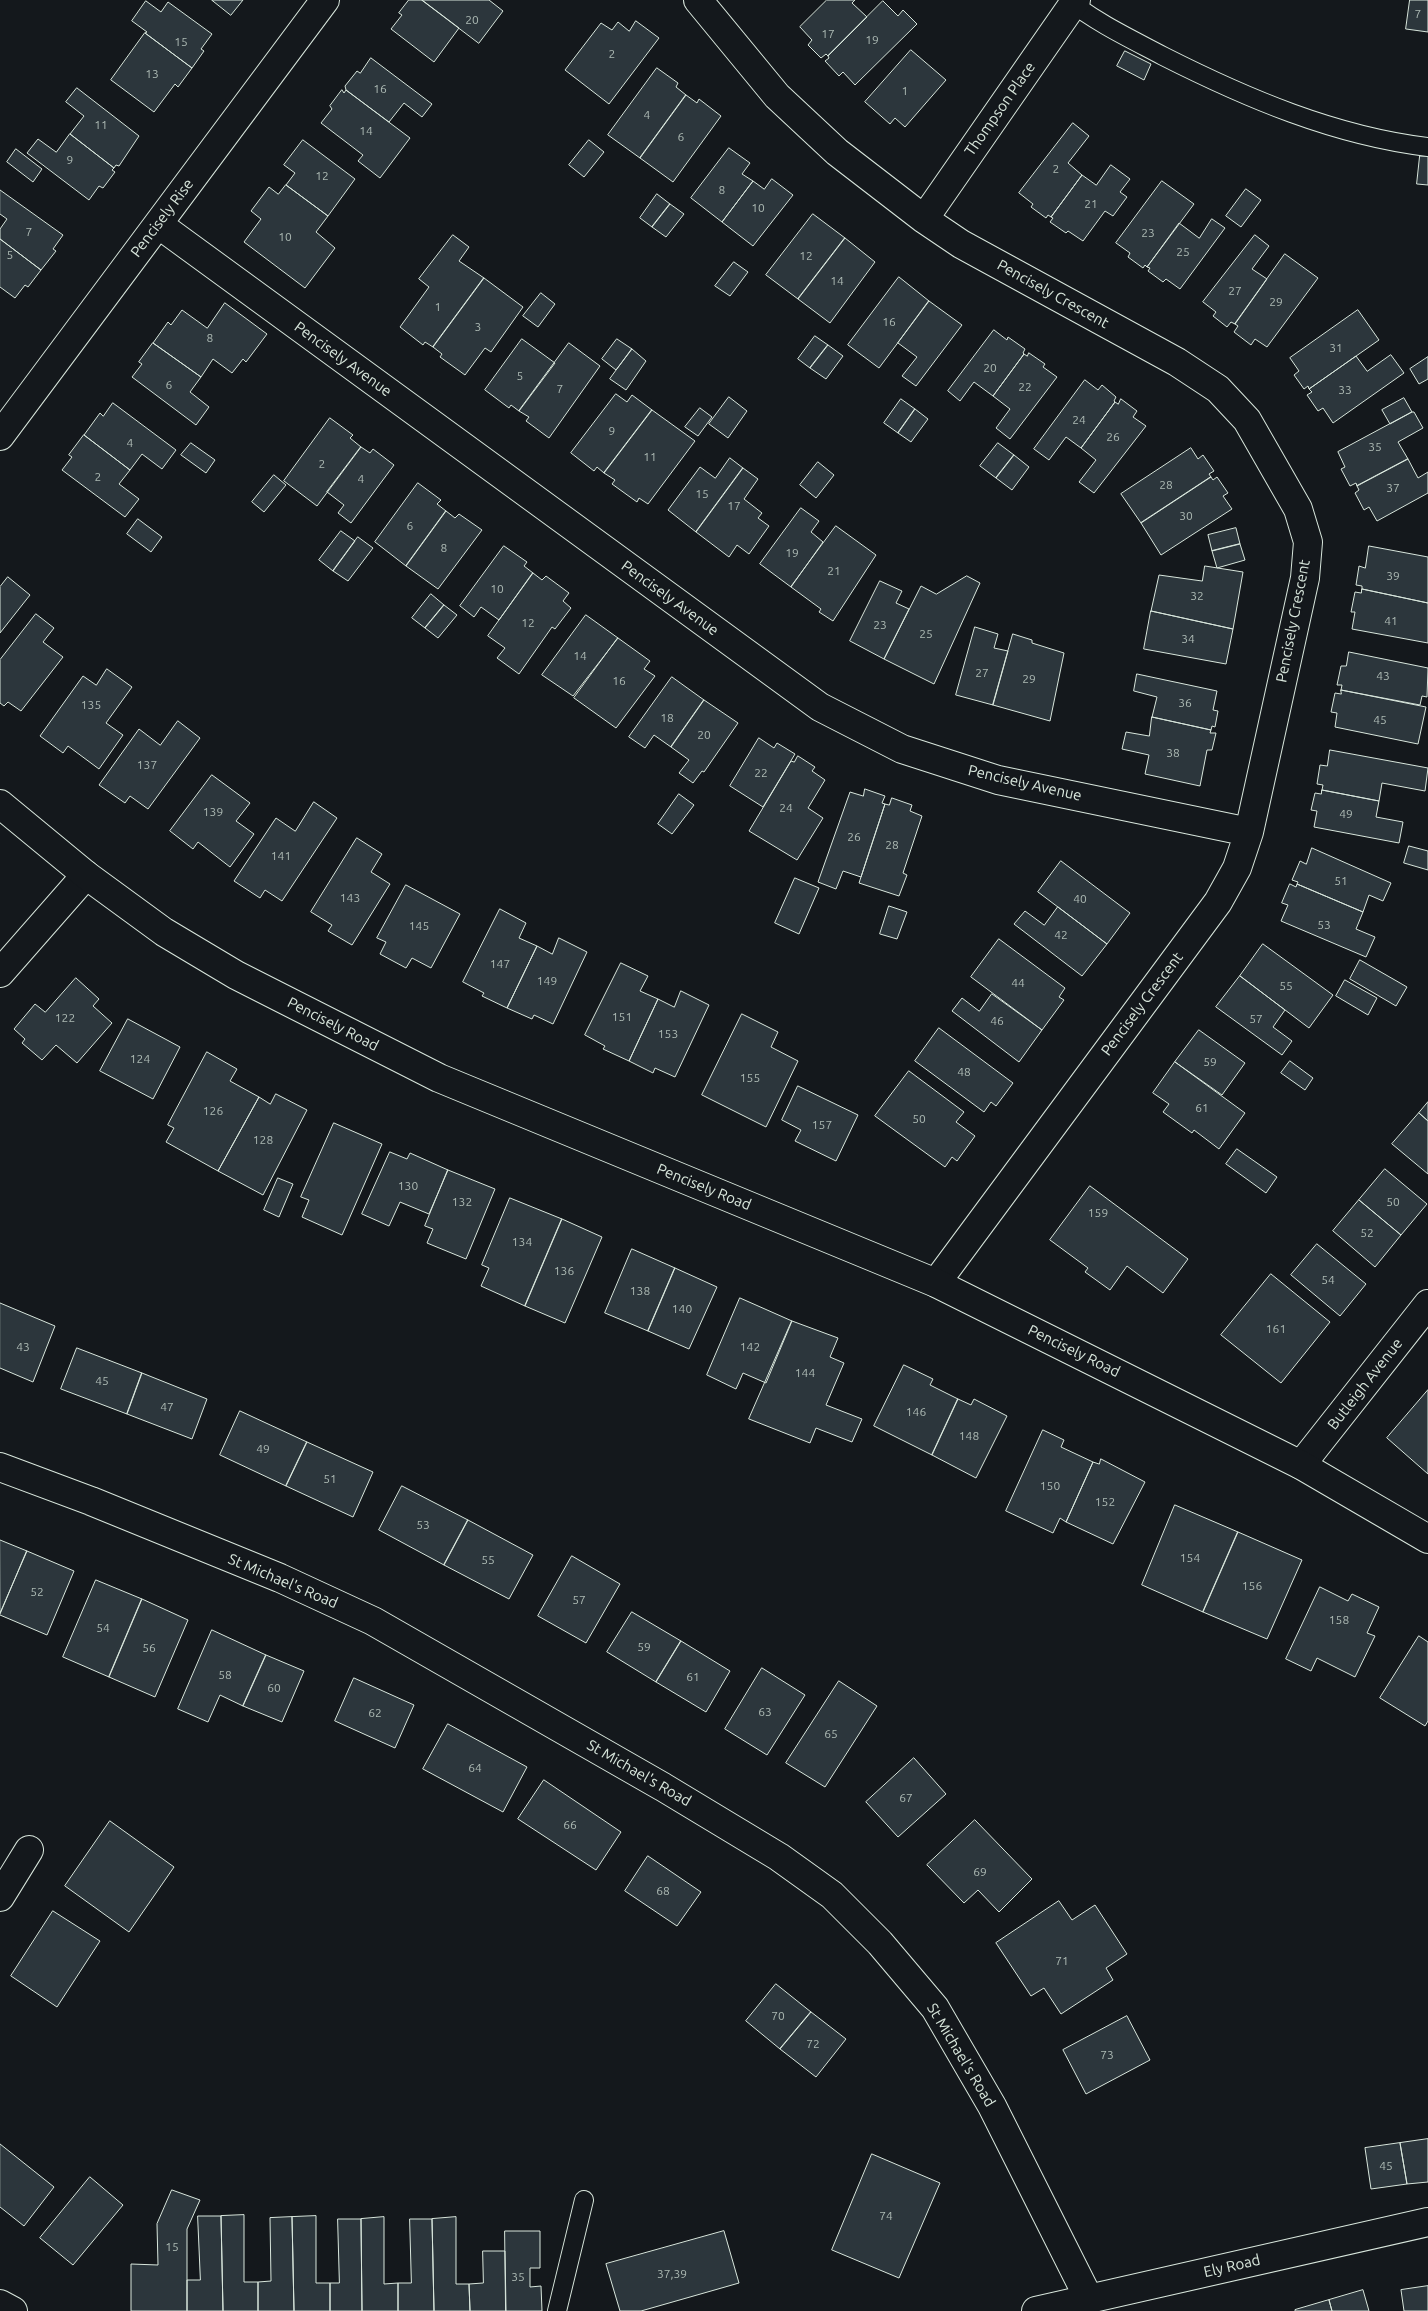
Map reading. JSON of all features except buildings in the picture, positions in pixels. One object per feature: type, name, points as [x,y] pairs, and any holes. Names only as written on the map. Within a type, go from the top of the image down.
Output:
[{"type":"main road","name":"Pencisely Rise","points":[[0,436],[326,0]]},
{"type":"main road","name":"Pencisely Crescent","points":[[698,0],[777,96],[837,152],[924,219],[961,244],[1177,362],[1218,389],[1247,420],[1298,509],[1308,542],[1305,578],[1249,832],[1237,868],[1218,902],[936,1283]]},
{"type":"main road","name":"Thompson Place","points":[[924,219],[1072,1]]},
{"type":"main road","name":"Pencisely Avenue","points":[[158,224],[820,707],[902,749],[998,780],[1249,832]]},
{"type":"main road","name":"Pencisely Road","points":[[0,804],[86,875],[164,932],[236,975],[439,1078],[936,1283],[1301,1465],[1428,1540]]},
{"type":"main road","points":[[0,973],[86,875]]},
{"type":"main road","name":"Butleigh Avenue","points":[[1301,1465],[1428,1304]]},
{"type":"main road","name":"St Michael's Road","points":[[0,1467],[91,1501],[280,1578],[373,1621],[663,1787],[779,1857],[832,1895],[880,1943],[935,2008],[992,2106],[1089,2299]]},
{"type":"main road","points":[[0,1897],[29,1850]]},
{"type":"main road","name":"Ely Road","points":[[1036,2311],[1428,2222]]},
{"type":"main road","points":[[0,2304],[13,2311]]},
{"type":"lane","points":[[1072,1],[1124,35],[1204,76],[1288,112],[1339,129],[1428,146]]},
{"type":"lane","points":[[557,2311],[584,2200]]}]
